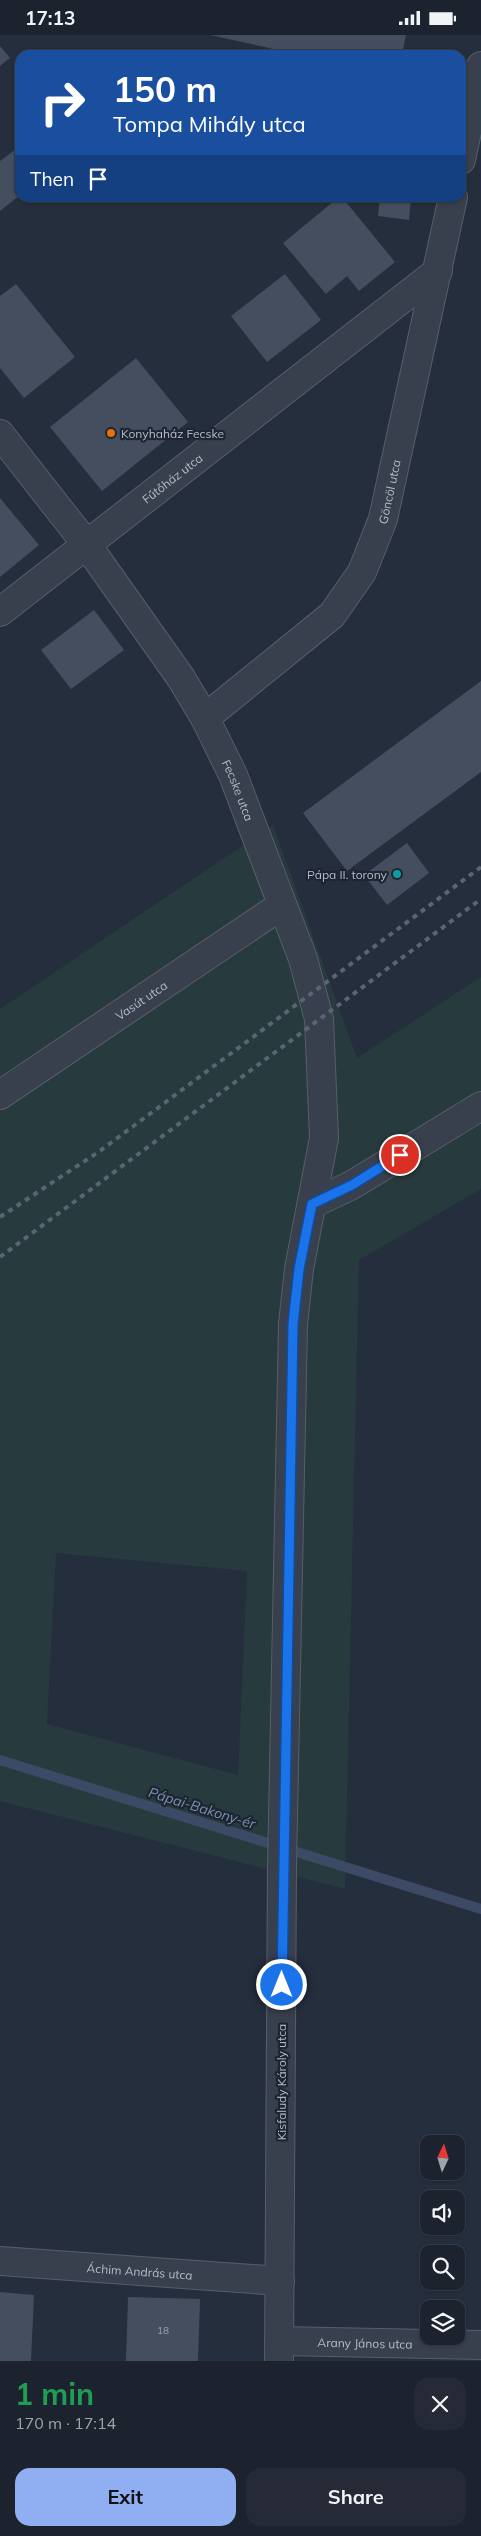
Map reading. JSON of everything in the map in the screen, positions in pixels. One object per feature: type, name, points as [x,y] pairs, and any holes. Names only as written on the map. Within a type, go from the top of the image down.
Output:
[{"type":"street","points":[[466,137],[481,67]]},
{"type":"street","name":"Göncöl utca","points":[[205,718],[332,615],[362,571],[382,519],[452,202]]},
{"type":"street","name":"Fűtőház utca","points":[[0,611],[438,271]]},
{"type":"street","name":"Fecske utca","points":[[0,435],[86,545],[181,678],[205,718],[233,775],[303,959],[319,1019],[324,1138],[312,1204]]},
{"type":"street","name":"Vasút utca","points":[[0,1095],[282,905]]},
{"type":"street","points":[[312,1204],[352,1185],[481,1105]]},
{"type":"street","name":"Kisfaludy Károly utca","points":[[279,2351],[282,1866],[293,1324],[299,1269],[312,1204]]},
{"type":"street","name":"Áchim András utca","points":[[0,2261],[280,2281]]},
{"type":"street","name":"Arany János utca","points":[[279,2351],[481,2345]]},
{"type":"green space","points":[[273,825],[357,1058],[481,977],[481,1189],[359,1260],[345,1889],[0,1801],[0,1009]],"holes":[[[56,1553],[247,1571],[238,1775],[47,1724]]]},
{"type":"building","points":[[210,35],[406,35],[403,50],[278,50]]},
{"type":"building","points":[[0,46],[10,58],[0,66]]},
{"type":"building","points":[[15,150],[15,199],[0,211],[0,161]]},
{"type":"building","points":[[333,202],[346,202],[395,262],[359,291],[347,276],[326,294],[283,243]]},
{"type":"building","points":[[379,202],[411,202],[409,220],[378,216]]},
{"type":"building","points":[[285,274],[321,320],[267,362],[231,316]]},
{"type":"building","points":[[16,284],[75,357],[24,398],[0,368],[0,296]]},
{"type":"building","points":[[136,358],[188,422],[102,491],[50,427]]},
{"type":"building","points":[[0,498],[39,545],[0,577]]},
{"type":"building","points":[[94,610],[124,650],[71,689],[41,650]]},
{"type":"building","points":[[481,681],[481,772],[347,871],[303,813]]},
{"type":"building","name":"Pápa II. torony","points":[[407,843],[429,873],[387,905],[364,875]]},
{"type":"building","points":[[0,2292],[34,2295],[31,2361],[0,2361]]},
{"type":"building","points":[[128,2297],[200,2299],[198,2361],[126,2361]]},
{"type":"waterway","name":"Pápai-Bakony-ér","points":[[0,1760],[481,1909]]},
{"type":"railway","points":[[0,1217],[100,1151],[481,867]]},
{"type":"railway","points":[[0,1257],[481,899]]},
{"type":"place","name":"Konyhaház Fecske","points":[[111,433]]},
{"type":"place","name":"Pápa II. torony","points":[[397,874]]},
{"type":"route","points":[[282,1985],[282,1866],[293,1324],[299,1269],[312,1204],[352,1185],[400,1155]]}]
